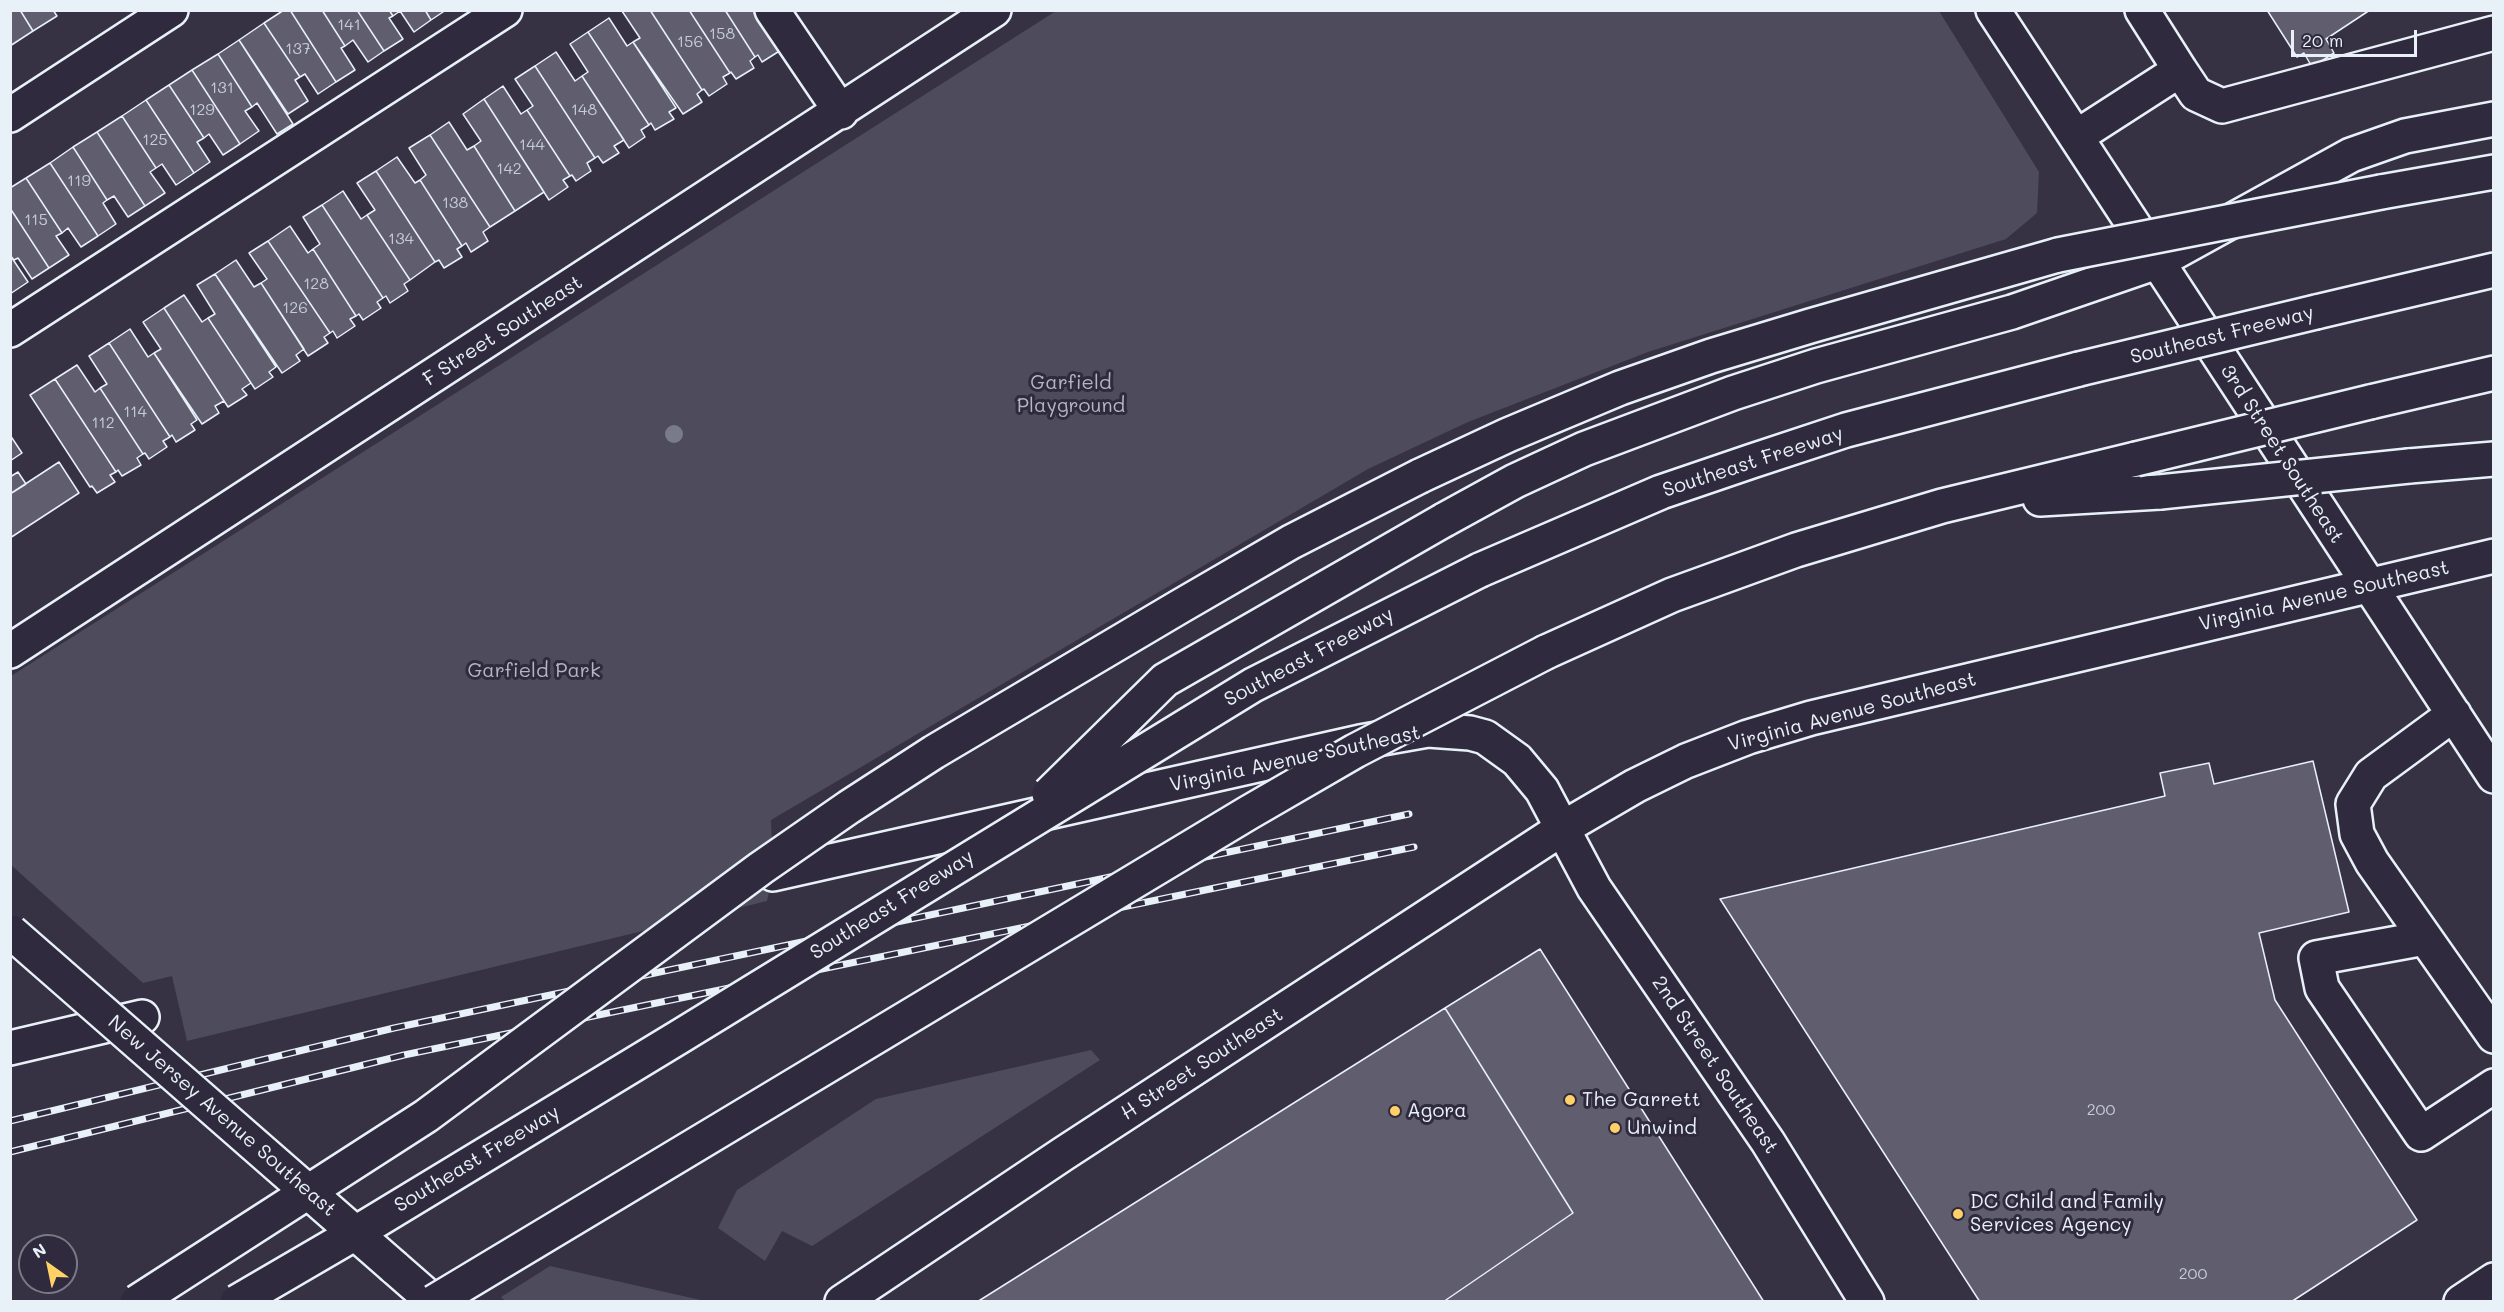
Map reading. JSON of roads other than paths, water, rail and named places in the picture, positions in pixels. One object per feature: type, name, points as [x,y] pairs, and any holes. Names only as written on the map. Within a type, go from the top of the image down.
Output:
[{"type":"main road","points":[[10,115],[171,10]]},
{"type":"main road","points":[[10,330],[505,10]]},
{"type":"main road","points":[[772,10],[841,112]]},
{"type":"main road","name":"F Street Southeast","points":[[10,651],[841,112],[994,10]]},
{"type":"main road","name":"3rd Street Southeast","points":[[1993,10],[2493,776]]},
{"type":"main road","points":[[2142,10],[2196,94],[2222,106],[2485,26]]},
{"type":"main road","points":[[2076,137],[2180,70]]},
{"type":"main road","points":[[1008,834],[1165,680],[1515,481],[1584,449],[1733,393],[1816,366],[2012,312],[2157,262],[2351,155],[2405,136],[2493,119]]},
{"type":"main road","points":[[137,1302],[426,1116],[761,868],[934,752],[1291,542],[1420,476],[1508,435],[1620,388],[1810,326],[2058,255],[2493,172]]},
{"type":"main road","name":"Southeast Freeway","points":[[237,1302],[369,1225],[679,1037],[1253,685],[1480,570],[1661,492],[1846,430],[2079,369],[2493,270]]},
{"type":"main road","points":[[434,1302],[1248,813],[1376,740],[1545,652],[1672,594],[1796,550],[1942,506],[2493,373]]},
{"type":"main road","points":[[1942,506],[2160,492],[2409,465],[2493,459]]},
{"type":"main road","name":"Virginia Avenue Southeast","points":[[773,874],[1350,745],[1428,730],[1470,733],[1485,737],[1507,751],[1525,768],[1542,790],[1563,828],[1660,772],[1716,748],[1811,718],[2493,556]]},
{"type":"main road","points":[[2454,714],[2372,775],[2353,804],[2357,834],[2372,862],[2493,1036]]},
{"type":"main road","name":"H Street Southeast","points":[[842,1302],[1063,1154],[1563,828]]},
{"type":"main road","name":"2nd Street Southeast","points":[[1563,828],[1594,888],[1768,1142],[1867,1302]]},
{"type":"main road","name":"New Jersey Avenue Southeast","points":[[11,932],[434,1302]]},
{"type":"main road","points":[[2425,938],[2316,958],[2322,988],[2421,1134],[2493,1086]]},
{"type":"main road","points":[[10,1048],[142,1017]]},
{"type":"main road","points":[[2461,1302],[2493,1280]]},
{"type":"railway","points":[[10,1121],[394,1028],[1409,814]]},
{"type":"railway","points":[[10,1152],[404,1055],[1414,847]]},
{"type":"place","name":"The Garrett","points":[[1570,1100]]},
{"type":"place","name":"Agora","points":[[1395,1111]]},
{"type":"place","name":"Unwind","points":[[1615,1128]]},
{"type":"place","name":"DC Child and Family Services Agency","points":[[1958,1214]]},
{"type":"park label","name":"Garfield Playground","points":[[1071,394]]},
{"type":"park label","name":"Garfield Park","points":[[534,671]]}]
